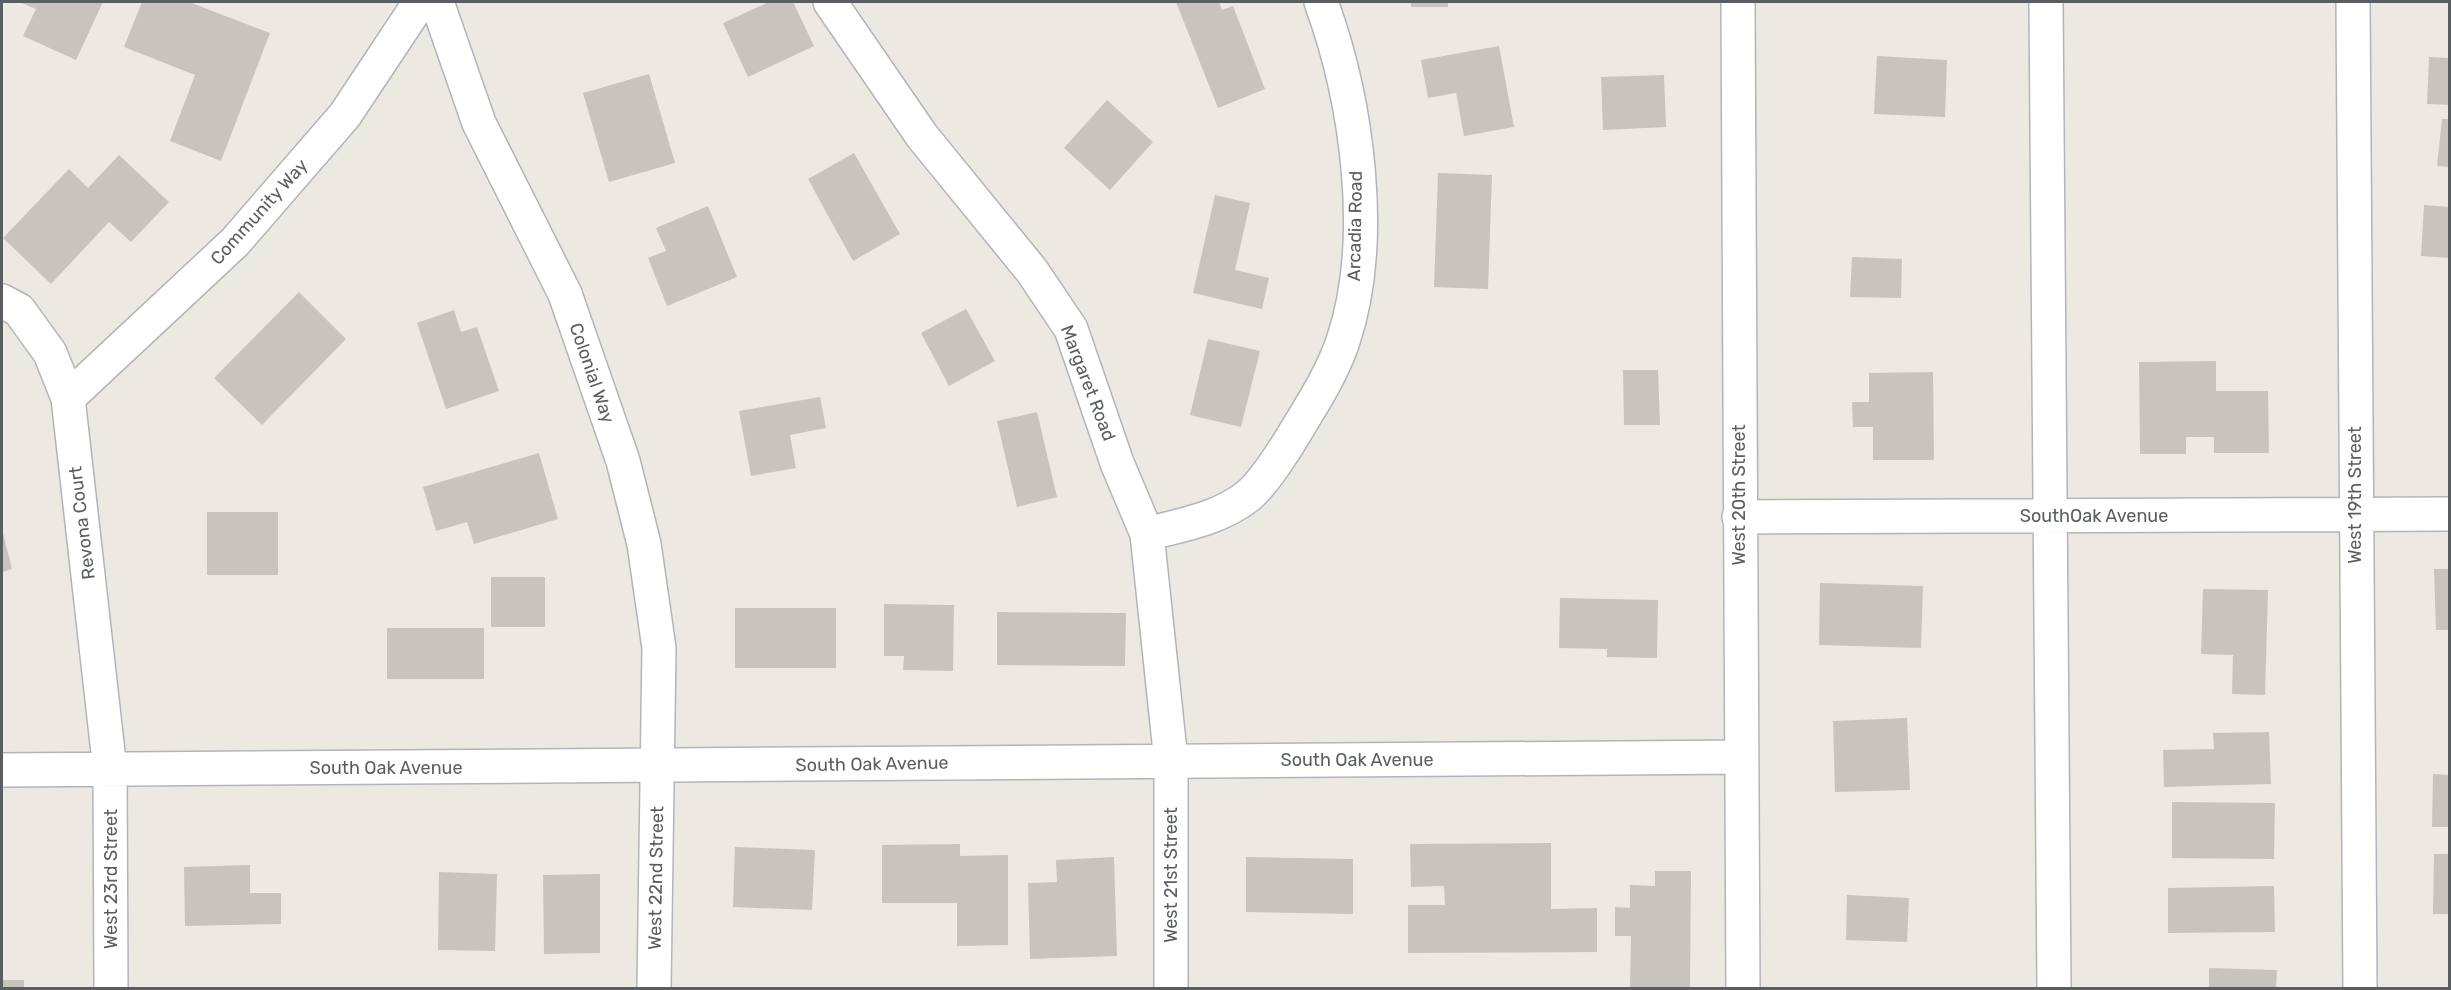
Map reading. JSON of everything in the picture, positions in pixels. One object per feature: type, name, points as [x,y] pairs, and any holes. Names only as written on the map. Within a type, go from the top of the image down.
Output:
[{"type":"street","name":"Community Way","points":[[68,398],[235,242],[345,115],[420,2]]},
{"type":"street","name":"Colonial Way","points":[[436,2],[479,123],[565,294],[623,461],[644,544],[659,648],[657,767]]},
{"type":"street","name":"Margaret Road","points":[[830,2],[922,136],[1032,271],[1071,329],[1117,463],[1147,534],[1171,761]]},
{"type":"street","name":"Arcadia Road","points":[[1147,534],[1214,517],[1249,496],[1291,440],[1315,400],[1343,342],[1358,273],[1359,210],[1356,154],[1348,93],[1336,42],[1321,2]]},
{"type":"street","name":"West 20th Street","points":[[1738,2],[1743,988]]},
{"type":"street","points":[[2046,2],[2054,988]]},
{"type":"street","name":"West 19th Street","points":[[2353,2],[2360,988]]},
{"type":"street","name":"Revona Court","points":[[2,301],[19,310],[50,353],[68,398],[110,770]]},
{"type":"street","name":"SouthOak Avenue","points":[[1739,517],[2450,514]]},
{"type":"street","name":"South Oak Avenue","points":[[2,770],[657,767],[1742,757]]},
{"type":"street","name":"West 21st Street","points":[[1171,761],[1171,988]]},
{"type":"street","name":"West 22nd Street","points":[[654,988],[657,767]]},
{"type":"street","name":"West 23rd Street","points":[[110,770],[111,988]]},
{"type":"building","points":[[19,2],[103,2],[76,60],[23,36],[36,9]]},
{"type":"building","points":[[142,2],[189,2],[270,33],[221,161],[170,141],[195,75],[124,47]]},
{"type":"building","points":[[769,2],[793,2],[814,46],[748,77],[723,23]]},
{"type":"building","points":[[1176,2],[1219,2],[1222,10],[1233,6],[1265,89],[1218,108]]},
{"type":"building","points":[[1411,2],[1448,2],[1448,7],[1411,7]]},
{"type":"building","points":[[1499,46],[1514,127],[1464,136],[1456,93],[1428,98],[1421,60]]},
{"type":"building","points":[[1877,56],[1947,60],[1945,117],[1874,114]]},
{"type":"building","points":[[2429,57],[2450,58],[2450,105],[2427,104]]},
{"type":"building","points":[[649,74],[675,163],[609,182],[583,93]]},
{"type":"building","points":[[1664,75],[1666,127],[1603,130],[1601,77]]},
{"type":"building","points":[[1107,100],[1153,142],[1110,190],[1064,148]]},
{"type":"building","points":[[2442,119],[2450,119],[2450,167],[2437,166]]},
{"type":"building","points":[[854,153],[900,234],[853,261],[808,179]]},
{"type":"building","points":[[119,155],[169,202],[131,242],[109,222],[51,284],[3,238],[69,169],[88,188]]},
{"type":"building","points":[[1438,173],[1492,175],[1488,289],[1434,287]]},
{"type":"building","points":[[1215,195],[1250,203],[1235,270],[1269,278],[1262,309],[1193,293]]},
{"type":"building","points":[[2424,205],[2450,207],[2450,258],[2421,256]]},
{"type":"building","points":[[708,206],[737,277],[667,306],[648,258],[666,251],[656,228]]},
{"type":"building","points":[[1852,257],[1902,259],[1901,298],[1850,297]]},
{"type":"building","points":[[299,292],[346,339],[262,425],[214,378]]},
{"type":"building","points":[[966,309],[995,361],[949,386],[921,333]]},
{"type":"building","points":[[454,310],[461,332],[477,327],[499,391],[446,409],[417,323]]},
{"type":"building","points":[[1208,339],[1260,351],[1241,427],[1190,415]]},
{"type":"building","points":[[2216,361],[2216,391],[2268,391],[2269,453],[2214,453],[2214,437],[2186,437],[2186,454],[2140,454],[2139,362]]},
{"type":"building","points":[[1623,370],[1658,370],[1660,425],[1624,425]]},
{"type":"building","points":[[1933,372],[1934,460],[1873,460],[1873,427],[1853,427],[1852,402],[1869,402],[1869,373]]},
{"type":"building","points":[[820,397],[826,428],[790,435],[796,468],[751,476],[739,411]]},
{"type":"building","points":[[1037,412],[1057,497],[1017,507],[997,421]]},
{"type":"building","points":[[539,453],[558,519],[474,544],[467,522],[436,531],[423,487]]},
{"type":"building","points":[[207,512],[278,512],[278,575],[207,575]]},
{"type":"building","points":[[2,529],[12,569],[2,572]]},
{"type":"building","points":[[2434,569],[2450,569],[2450,630],[2436,630]]},
{"type":"building","points":[[491,577],[545,577],[545,627],[491,627]]},
{"type":"building","points":[[1820,583],[1923,586],[1921,648],[1819,645]]},
{"type":"building","points":[[2203,589],[2268,590],[2265,695],[2232,694],[2233,655],[2201,654]]},
{"type":"building","points":[[1560,598],[1658,600],[1657,658],[1607,657],[1607,649],[1559,648]]},
{"type":"building","points":[[884,604],[954,605],[953,671],[903,670],[904,656],[884,656]]},
{"type":"building","points":[[735,608],[836,608],[836,668],[735,668]]},
{"type":"building","points":[[997,612],[1126,613],[1125,666],[997,665]]},
{"type":"building","points":[[387,628],[484,628],[484,679],[387,679]]},
{"type":"building","points":[[1907,718],[1910,790],[1835,792],[1833,721]]},
{"type":"building","points":[[2269,732],[2271,784],[2164,787],[2163,750],[2214,749],[2213,733]]},
{"type":"building","points":[[2433,774],[2450,775],[2450,827],[2432,827]]},
{"type":"building","points":[[2172,802],[2275,803],[2274,859],[2172,858]]},
{"type":"building","points":[[1551,843],[1551,909],[1597,908],[1597,952],[1408,953],[1408,905],[1445,905],[1444,886],[1411,887],[1410,844]]},
{"type":"building","points":[[960,844],[960,856],[1008,855],[1008,945],[957,946],[957,903],[882,903],[882,845]]},
{"type":"building","points":[[735,847],[815,850],[812,910],[733,907]]},
{"type":"building","points":[[2434,854],[2450,854],[2450,914],[2433,914]]},
{"type":"building","points":[[1114,857],[1117,956],[1030,959],[1028,883],[1057,882],[1056,860]]},
{"type":"building","points":[[1246,857],[1353,859],[1353,914],[1246,912]]},
{"type":"building","points":[[250,865],[250,893],[281,893],[281,924],[185,926],[184,867]]},
{"type":"building","points":[[1655,871],[1691,871],[1690,988],[1630,988],[1631,936],[1615,936],[1615,907],[1630,908],[1630,885],[1655,886]]},
{"type":"building","points":[[439,872],[497,874],[495,951],[438,950]]},
{"type":"building","points":[[600,874],[600,953],[544,954],[543,875]]},
{"type":"building","points":[[2274,886],[2275,932],[2168,933],[2168,888]]},
{"type":"building","points":[[1847,895],[1909,898],[1907,942],[1846,940]]},
{"type":"building","points":[[2209,968],[2277,970],[2276,988],[2209,988]]},
{"type":"building","points":[[2,980],[24,980],[24,988],[2,988]]}]
